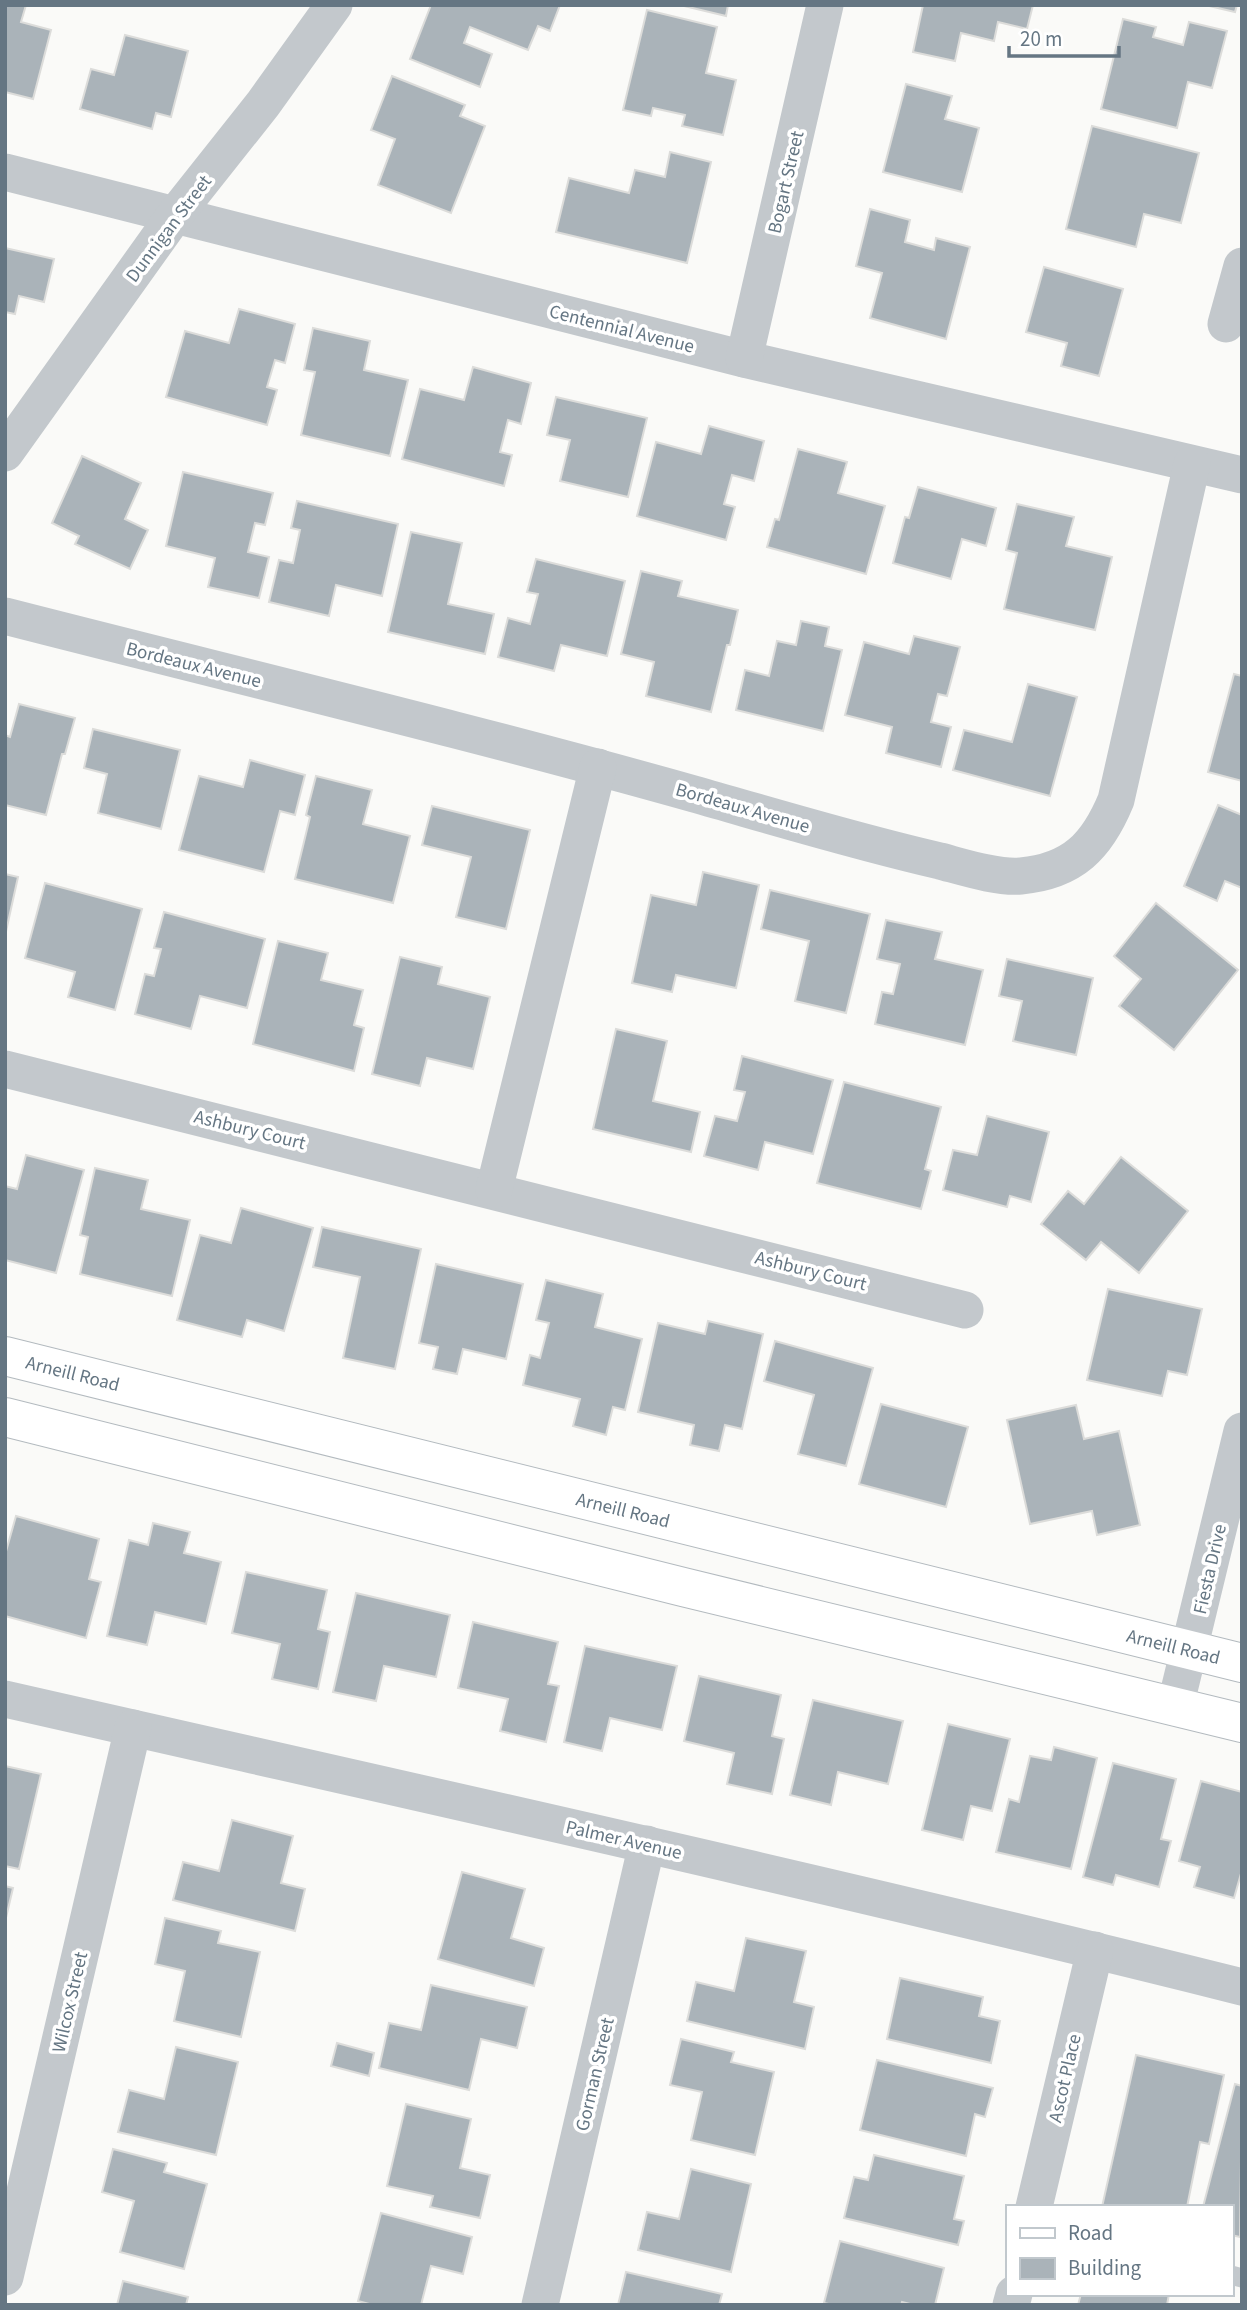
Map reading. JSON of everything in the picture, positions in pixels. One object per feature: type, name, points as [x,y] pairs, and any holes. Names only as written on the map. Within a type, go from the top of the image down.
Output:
[{"type":"main road","name":"Arneill Road","points":[[5,1356],[1242,1663]]},
{"type":"main road","points":[[5,1417],[1242,1723]]},
{"type":"street","name":"Dunnigan Street","points":[[5,453],[175,215],[263,104],[334,5]]},
{"type":"street","name":"Bogart Street","points":[[744,359],[825,5]]},
{"type":"street","name":"Centennial Avenue","points":[[5,172],[744,359],[1242,475]]},
{"type":"street","points":[[1226,324],[1242,266]]},
{"type":"street","name":"Bordeaux Avenue","points":[[5,616],[598,767],[899,851],[976,870],[1018,876],[1055,870],[1076,859],[1092,844],[1105,826],[1116,800],[1192,464]]},
{"type":"street","points":[[494,1189],[598,767]]},
{"type":"street","name":"Ashbury Court","points":[[5,1069],[494,1189],[965,1310]]},
{"type":"street","name":"Fiesta Drive","points":[[1175,1707],[1242,1431]]},
{"type":"street","name":"Palmer Avenue","points":[[5,1699],[647,1844],[1242,1987]]},
{"type":"street","name":"Wilcox Street","points":[[5,2277],[133,1728]]},
{"type":"street","name":"Gorman Street","points":[[540,2305],[647,1844]]},
{"type":"street","name":"Ascot Place","points":[[1034,2205],[1095,1950]]},
{"type":"building","points":[[5,5],[26,5],[21,22],[51,30],[33,99],[5,92]]},
{"type":"building","points":[[431,5],[560,5],[550,31],[538,26],[528,50],[470,27],[464,43],[492,54],[480,87],[410,59]]},
{"type":"building","points":[[680,5],[728,5],[726,16]]},
{"type":"building","points":[[923,5],[1033,5],[1027,29],[998,22],[994,41],[961,33],[955,61],[913,52]]},
{"type":"building","points":[[1205,5],[1237,5],[1235,12]]},
{"type":"building","points":[[647,10],[717,27],[706,73],[736,80],[723,135],[682,126],[685,115],[653,108],[651,116],[623,110]]},
{"type":"building","points":[[1123,19],[1156,27],[1153,37],[1183,45],[1189,22],[1227,31],[1212,88],[1188,82],[1177,128],[1101,109]]},
{"type":"building","points":[[125,35],[188,51],[171,117],[156,113],[152,129],[80,109],[91,69],[114,75]]},
{"type":"building","points":[[392,76],[465,105],[460,116],[485,126],[451,213],[378,185],[395,139],[371,130]]},
{"type":"building","points":[[906,84],[952,96],[945,119],[979,128],[962,192],[883,172]]},
{"type":"building","points":[[1092,126],[1199,153],[1181,223],[1144,214],[1136,247],[1066,229]]},
{"type":"building","points":[[670,152],[711,162],[687,263],[556,232],[569,178],[629,193],[635,170],[665,177]]},
{"type":"building","points":[[870,209],[910,220],[905,242],[934,250],[936,238],[970,247],[946,339],[870,318],[882,273],[856,266]]},
{"type":"building","points":[[5,248],[54,259],[44,302],[19,296],[15,314],[5,312]]},
{"type":"building","points":[[1044,267],[1123,289],[1099,376],[1061,366],[1067,343],[1026,332]]},
{"type":"building","points":[[239,309],[295,324],[285,363],[275,360],[267,387],[277,390],[267,425],[166,397],[185,331],[229,343]]},
{"type":"building","points":[[313,328],[370,341],[364,370],[408,380],[390,456],[301,435],[315,372],[304,370]]},
{"type":"building","points":[[473,367],[531,383],[521,424],[508,420],[500,452],[512,455],[504,486],[402,459],[420,389],[464,400]]},
{"type":"building","points":[[556,397],[647,418],[628,497],[560,481],[570,440],[547,435]]},
{"type":"building","points":[[709,426],[764,441],[754,481],[732,475],[724,504],[735,507],[726,540],[637,516],[656,442],[701,454]]},
{"type":"building","points":[[798,449],[847,462],[838,493],[885,506],[866,574],[767,547],[775,519],[779,520]]},
{"type":"building","points":[[82,456],[141,483],[125,519],[148,530],[130,569],[75,544],[79,536],[52,523]]},
{"type":"building","points":[[183,472],[273,493],[265,525],[255,523],[248,552],[269,557],[259,598],[208,587],[215,558],[166,546]]},
{"type":"building","points":[[918,487],[996,508],[986,546],[962,539],[951,579],[893,563],[905,517],[909,518]]},
{"type":"building","points":[[297,501],[398,524],[382,596],[336,585],[329,616],[269,602],[279,560],[293,563],[300,530],[291,528]]},
{"type":"building","points":[[1017,504],[1074,517],[1066,546],[1112,557],[1095,630],[1004,609],[1017,553],[1006,550]]},
{"type":"building","points":[[411,532],[462,543],[448,604],[494,614],[485,654],[388,632]]},
{"type":"building","points":[[536,559],[625,581],[607,656],[561,645],[554,671],[498,657],[508,618],[530,624],[538,594],[527,592]]},
{"type":"building","points":[[641,571],[682,581],[678,596],[738,610],[711,712],[646,696],[654,662],[621,654]]},
{"type":"building","points":[[801,621],[829,627],[825,646],[842,650],[823,731],[736,710],[745,670],[769,676],[777,641],[796,645]]},
{"type":"building","points":[[914,636],[960,647],[947,696],[938,694],[931,722],[951,727],[941,767],[886,753],[892,727],[845,715],[864,642],[909,654]]},
{"type":"building","points":[[1234,674],[1242,676],[1242,781],[1208,772]]},
{"type":"building","points":[[1028,684],[1077,697],[1050,796],[953,770],[964,730],[1012,742]]},
{"type":"building","points":[[19,704],[75,718],[65,754],[62,754],[46,815],[5,805],[5,735],[10,737]]},
{"type":"building","points":[[93,729],[180,750],[161,829],[98,813],[107,774],[84,768]]},
{"type":"building","points":[[250,760],[305,775],[295,815],[280,811],[264,872],[179,850],[199,776],[243,787]]},
{"type":"building","points":[[316,776],[372,790],[363,824],[410,836],[393,903],[295,879],[310,817],[306,815]]},
{"type":"building","points":[[1218,805],[1242,815],[1242,888],[1225,881],[1217,901],[1184,886]]},
{"type":"building","points":[[432,806],[530,830],[506,929],[456,917],[471,857],[422,845]]},
{"type":"building","points":[[703,872],[759,885],[736,988],[676,975],[672,992],[632,983],[651,895],[696,905]]},
{"type":"building","points":[[5,874],[18,877],[5,936]]},
{"type":"building","points":[[45,883],[142,909],[115,1010],[68,997],[75,972],[25,958]]},
{"type":"building","points":[[770,890],[870,914],[846,1013],[795,1001],[809,941],[761,929]]},
{"type":"building","points":[[1156,903],[1238,970],[1174,1050],[1119,1006],[1141,979],[1114,956]]},
{"type":"building","points":[[164,912],[265,939],[247,1008],[200,996],[191,1029],[135,1014],[145,974],[154,976],[161,949],[154,948]]},
{"type":"building","points":[[886,920],[942,932],[935,959],[983,970],[965,1045],[875,1024],[882,992],[893,994],[900,964],[877,959]]},
{"type":"building","points":[[278,941],[328,953],[321,980],[363,990],[354,1025],[364,1028],[354,1071],[253,1044]]},
{"type":"building","points":[[400,957],[442,967],[438,984],[490,997],[473,1069],[427,1058],[420,1086],[372,1074]]},
{"type":"building","points":[[1007,959],[1093,978],[1076,1055],[1013,1041],[1022,1001],[999,996]]},
{"type":"building","points":[[616,1029],[667,1041],[653,1101],[700,1112],[691,1152],[593,1129]]},
{"type":"building","points":[[742,1056],[833,1080],[813,1154],[765,1142],[758,1170],[704,1156],[715,1116],[737,1121],[745,1092],[734,1090]]},
{"type":"building","points":[[844,1082],[941,1107],[925,1169],[931,1171],[921,1209],[817,1183]]},
{"type":"building","points":[[987,1116],[1049,1132],[1031,1202],[1010,1196],[1007,1207],[943,1190],[953,1150],[977,1155]]},
{"type":"building","points":[[26,1155],[84,1170],[56,1273],[5,1260],[5,1186],[17,1189]]},
{"type":"building","points":[[1121,1157],[1188,1211],[1139,1273],[1101,1242],[1086,1260],[1041,1224],[1068,1191],[1084,1204]]},
{"type":"building","points":[[95,1168],[148,1180],[141,1209],[190,1220],[172,1296],[80,1274],[88,1237],[80,1235]]},
{"type":"building","points":[[241,1208],[313,1228],[284,1331],[247,1320],[242,1337],[177,1320],[200,1235],[231,1243]]},
{"type":"building","points":[[322,1227],[421,1249],[395,1369],[343,1358],[360,1277],[313,1267]]},
{"type":"building","points":[[436,1264],[523,1284],[506,1359],[463,1349],[457,1374],[433,1369],[438,1347],[419,1343]]},
{"type":"building","points":[[546,1280],[603,1294],[595,1327],[642,1339],[625,1410],[613,1407],[606,1435],[573,1426],[580,1399],[523,1385],[530,1355],[540,1358],[549,1323],[536,1320]]},
{"type":"building","points":[[1108,1289],[1202,1309],[1187,1375],[1168,1371],[1162,1396],[1087,1380]]},
{"type":"building","points":[[708,1321],[763,1334],[742,1429],[725,1425],[719,1451],[690,1445],[694,1425],[638,1412],[658,1323],[705,1334]]},
{"type":"building","points":[[775,1341],[873,1368],[846,1466],[798,1454],[814,1395],[764,1381]]},
{"type":"building","points":[[881,1404],[968,1427],[946,1507],[859,1484]]},
{"type":"building","points":[[1076,1405],[1084,1439],[1119,1431],[1140,1525],[1097,1535],[1092,1511],[1030,1524],[1007,1420]]},
{"type":"building","points":[[16,1516],[99,1539],[89,1579],[101,1582],[86,1638],[5,1616],[5,1555]]},
{"type":"building","points":[[153,1523],[190,1532],[184,1553],[221,1562],[206,1624],[155,1612],[147,1645],[107,1636],[129,1540],[148,1545]]},
{"type":"building","points":[[246,1572],[327,1590],[318,1629],[330,1632],[318,1689],[272,1679],[280,1644],[232,1633]]},
{"type":"building","points":[[356,1593],[450,1615],[436,1677],[384,1666],[376,1701],[333,1692]]},
{"type":"building","points":[[473,1622],[558,1642],[548,1684],[559,1686],[546,1742],[500,1731],[508,1699],[458,1688]]},
{"type":"building","points":[[585,1646],[677,1666],[662,1730],[610,1718],[602,1751],[564,1742]]},
{"type":"building","points":[[699,1676],[781,1695],[772,1736],[784,1739],[772,1794],[727,1784],[734,1753],[684,1741]]},
{"type":"building","points":[[813,1700],[903,1721],[888,1784],[838,1772],[831,1805],[790,1795]]},
{"type":"building","points":[[948,1724],[1010,1739],[992,1811],[971,1806],[963,1840],[922,1830]]},
{"type":"building","points":[[1054,1747],[1097,1758],[1071,1869],[996,1852],[1009,1799],[1019,1802],[1030,1756],[1051,1760]]},
{"type":"building","points":[[1113,1763],[1176,1779],[1161,1839],[1171,1841],[1159,1887],[1116,1875],[1113,1885],[1083,1877]]},
{"type":"building","points":[[5,1766],[41,1774],[19,1869],[5,1866]]},
{"type":"building","points":[[1201,1781],[1242,1792],[1242,1870],[1234,1898],[1194,1887],[1200,1867],[1179,1861]]},
{"type":"building","points":[[232,1820],[293,1836],[281,1883],[305,1889],[295,1931],[173,1900],[183,1862],[219,1871]]},
{"type":"building","points":[[462,1872],[525,1889],[511,1938],[544,1948],[534,1986],[438,1959]]},
{"type":"building","points":[[5,1886],[13,1888],[5,1922]]},
{"type":"building","points":[[165,1918],[221,1931],[218,1943],[260,1952],[241,2037],[174,2021],[185,1971],[155,1964]]},
{"type":"building","points":[[746,1938],[806,1951],[794,2002],[814,2007],[805,2049],[687,2021],[696,1982],[734,1991]]},
{"type":"building","points":[[900,1978],[983,1997],[979,2016],[1000,2021],[991,2063],[887,2039]]},
{"type":"building","points":[[431,1985],[527,2007],[517,2048],[481,2039],[469,2090],[379,2068],[389,2023],[421,2030]]},
{"type":"building","points":[[681,2039],[734,2052],[731,2062],[774,2072],[755,2155],[691,2140],[702,2092],[670,2085]]},
{"type":"building","points":[[337,2043],[374,2053],[369,2076],[331,2066]]},
{"type":"building","points":[[176,2047],[238,2062],[216,2155],[118,2132],[129,2090],[164,2099]]},
{"type":"building","points":[[1136,2055],[1224,2075],[1209,2144],[1200,2142],[1187,2205],[1102,2205]]},
{"type":"building","points":[[877,2060],[993,2088],[985,2117],[975,2114],[966,2156],[860,2130]]},
{"type":"building","points":[[1235,2084],[1242,2086],[1240,2237],[1233,2235],[1233,2205],[1204,2205]]},
{"type":"building","points":[[406,2104],[471,2119],[460,2168],[490,2175],[480,2218],[430,2207],[433,2196],[387,2186]]},
{"type":"building","points":[[113,2149],[167,2163],[164,2172],[207,2184],[184,2269],[120,2252],[134,2201],[102,2192]]},
{"type":"building","points":[[874,2155],[964,2176],[954,2219],[964,2221],[958,2245],[844,2218],[854,2177],[868,2180]]},
{"type":"building","points":[[691,2169],[751,2184],[731,2272],[638,2250],[647,2212],[679,2219]]},
{"type":"building","points":[[381,2213],[472,2237],[463,2274],[431,2266],[421,2305],[373,2305],[358,2301]]},
{"type":"building","points":[[840,2241],[944,2268],[935,2305],[902,2302],[901,2305],[824,2303]]},
{"type":"building","points":[[626,2272],[722,2294],[719,2305],[618,2305]]},
{"type":"building","points":[[123,2281],[188,2297],[186,2305],[117,2305]]},
{"type":"building","points":[[1080,2296],[1169,2296],[1167,2305],[1078,2305]]}]
